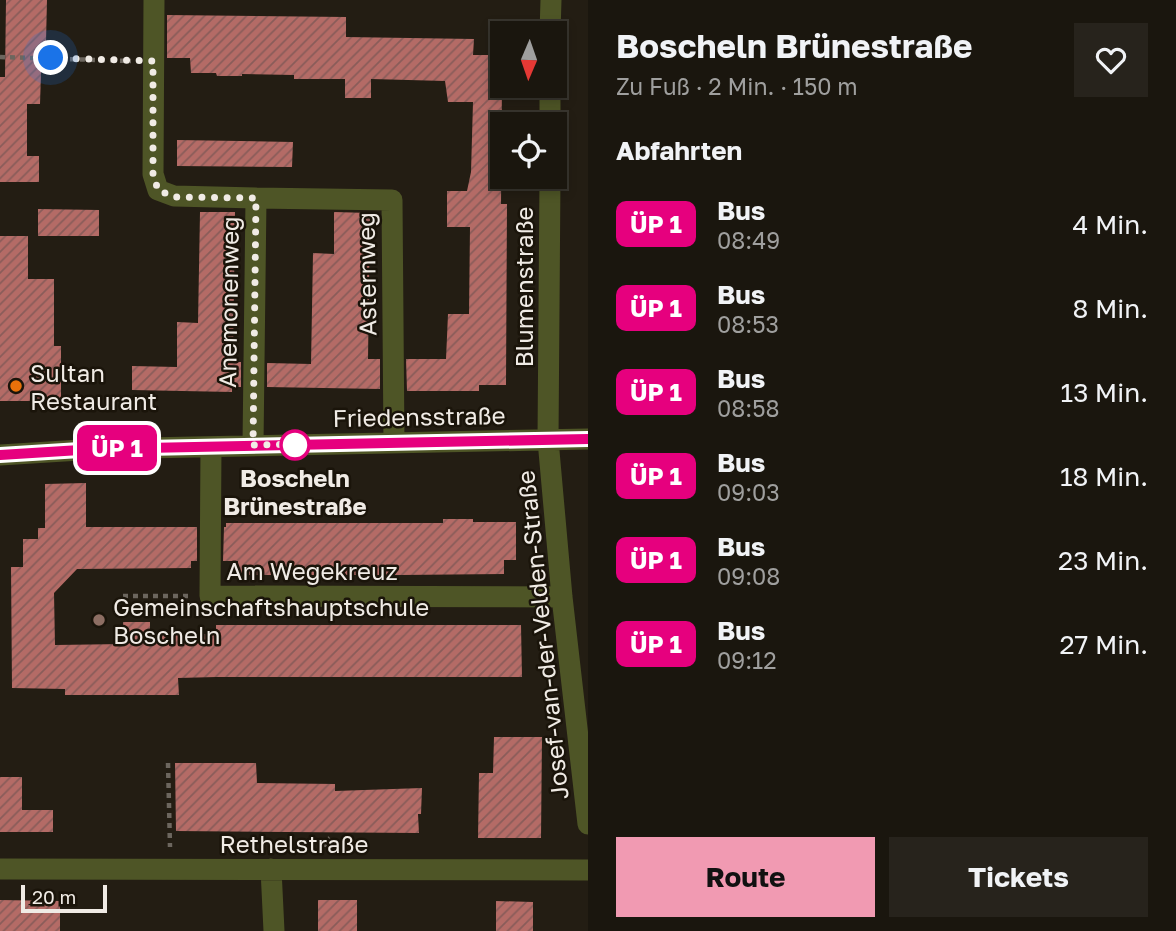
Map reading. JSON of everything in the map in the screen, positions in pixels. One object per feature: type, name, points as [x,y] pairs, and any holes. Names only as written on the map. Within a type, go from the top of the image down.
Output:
[{"type":"street","name":"Anemonenweg","points":[[154,0],[153,174],[158,190],[174,197],[256,198],[253,445]]},
{"type":"street","points":[[550,21],[551,0]]},
{"type":"street","name":"Blumenstraße","points":[[548,440],[550,189]]},
{"type":"street","name":"Asternweg","points":[[256,198],[392,200],[394,443]]},
{"type":"street","name":"Friedensstraße","points":[[0,455],[96,449],[588,439]]},
{"type":"street","name":"Josef-van-der-Velden-Straße","points":[[548,440],[562,597],[588,824]]},
{"type":"street","name":"Am Wegekreuz","points":[[211,447],[211,596],[562,597]]},
{"type":"street","name":"Rethelstraße","points":[[0,869],[588,870]]},
{"type":"street","points":[[271,869],[274,931]]},
{"type":"path","points":[[0,57],[153,61]]},
{"type":"path","points":[[123,596],[211,596]]},
{"type":"path","points":[[168,763],[170,869]]},
{"type":"building","points":[[6,0],[47,0],[46,42],[42,42],[40,104],[27,104],[27,156],[39,156],[39,182],[0,182],[0,77],[5,77]]},
{"type":"building","points":[[167,15],[346,17],[346,37],[474,39],[473,55],[490,55],[490,98],[502,98],[502,112],[490,112],[490,189],[501,189],[501,204],[507,204],[506,385],[479,385],[479,391],[407,391],[406,359],[446,359],[448,314],[469,314],[470,227],[447,227],[447,191],[467,191],[471,172],[473,102],[448,102],[445,81],[371,79],[371,98],[345,98],[345,79],[191,73],[190,58],[167,58]]},
{"type":"building","points":[[177,140],[293,142],[292,167],[177,166]]},
{"type":"building","points":[[38,209],[99,210],[99,236],[38,236]]},
{"type":"building","points":[[200,212],[235,212],[233,362],[241,362],[241,387],[232,387],[232,392],[132,390],[132,366],[177,367],[177,322],[198,323]]},
{"type":"building","points":[[334,212],[370,213],[368,359],[380,359],[380,389],[267,387],[267,363],[311,364],[313,253],[334,254]]},
{"type":"building","points":[[0,236],[28,236],[28,279],[54,279],[54,346],[61,346],[61,401],[0,401]]},
{"type":"building","points":[[86,483],[86,527],[197,527],[197,561],[191,561],[191,568],[77,569],[54,593],[55,645],[124,644],[123,622],[150,622],[150,634],[216,634],[216,625],[521,625],[522,677],[178,678],[179,695],[65,695],[65,689],[12,688],[11,567],[23,567],[23,539],[38,539],[38,528],[45,528],[45,484]]},
{"type":"building","points":[[443,519],[516,522],[516,560],[504,560],[504,574],[401,575],[238,575],[238,561],[223,561],[226,523],[443,523]]},
{"type":"building","points":[[494,737],[542,737],[541,838],[478,838],[479,773],[493,773]]},
{"type":"building","points":[[175,763],[256,763],[257,783],[335,784],[335,791],[422,788],[421,814],[418,814],[419,833],[176,831]]},
{"type":"building","points":[[0,777],[22,777],[22,810],[53,810],[53,832],[0,832]]},
{"type":"building","points":[[0,900],[60,901],[60,931],[0,931]]},
{"type":"building","points":[[318,900],[357,900],[357,931],[318,931]]},
{"type":"building","points":[[496,901],[533,902],[533,931],[496,931]]},
{"type":"bus line","points":[[0,455],[96,449],[588,439]]},
{"type":"place","name":"Sultan Restaurant","points":[[16,386]]},
{"type":"place","name":"Boscheln Brünestraße","points":[[295,445]]},
{"type":"place","name":"Gemeinschaftshauptschule Boscheln","points":[[99,620]]},
{"type":"route","points":[[51,58],[153,61],[153,174],[158,190],[174,197],[256,198],[253,445],[300,444],[295,445]]}]
